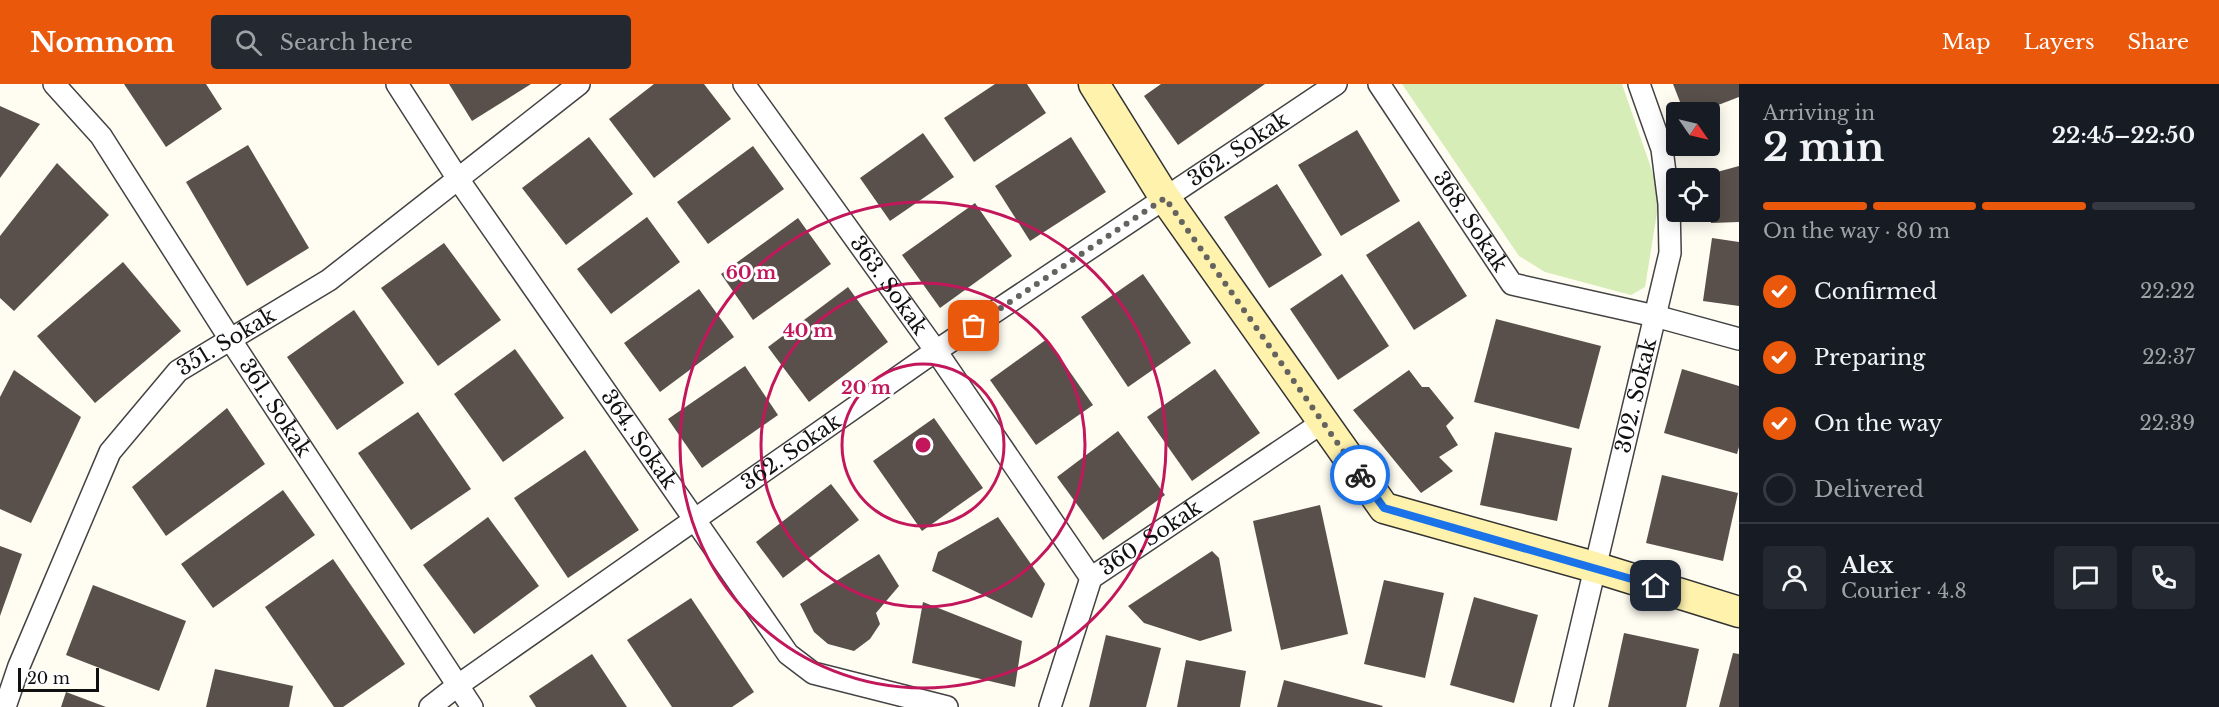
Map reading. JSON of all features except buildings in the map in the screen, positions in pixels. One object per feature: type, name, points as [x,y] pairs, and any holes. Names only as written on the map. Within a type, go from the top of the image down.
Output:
[{"type":"street","name":"361. Sokak","points":[[54,84],[101,136],[230,339],[472,707]]},
{"type":"street","name":"364. Sokak","points":[[397,84],[458,178],[788,654],[813,673],[947,707]]},
{"type":"street","name":"351. Sokak","points":[[3,705],[110,452],[178,371],[328,280],[579,84]]},
{"type":"street","name":"363. Sokak","points":[[744,84],[936,351],[1092,578]]},
{"type":"street","points":[[1094,84],[1165,198],[1384,508],[1594,567],[1739,612]]},
{"type":"street","name":"362. Sokak","points":[[430,707],[936,351],[1336,84]]},
{"type":"street","name":"368. Sokak","points":[[1379,84],[1512,284],[1655,316],[1739,339]]},
{"type":"street","name":"302. Sokak","points":[[1562,707],[1670,253],[1669,204],[1662,150],[1639,84]]},
{"type":"street","name":"360. Sokak","points":[[1050,707],[1092,578],[1323,422]]},
{"type":"green space","points":[[1402,84],[1622,84],[1660,194],[1645,287],[1631,295],[1545,272],[1519,256]]},
{"type":"way so far","points":[[974,326],[1165,198],[1360,475]]},
{"type":"route","points":[[1360,475],[1384,508],[1656,586]]}]
